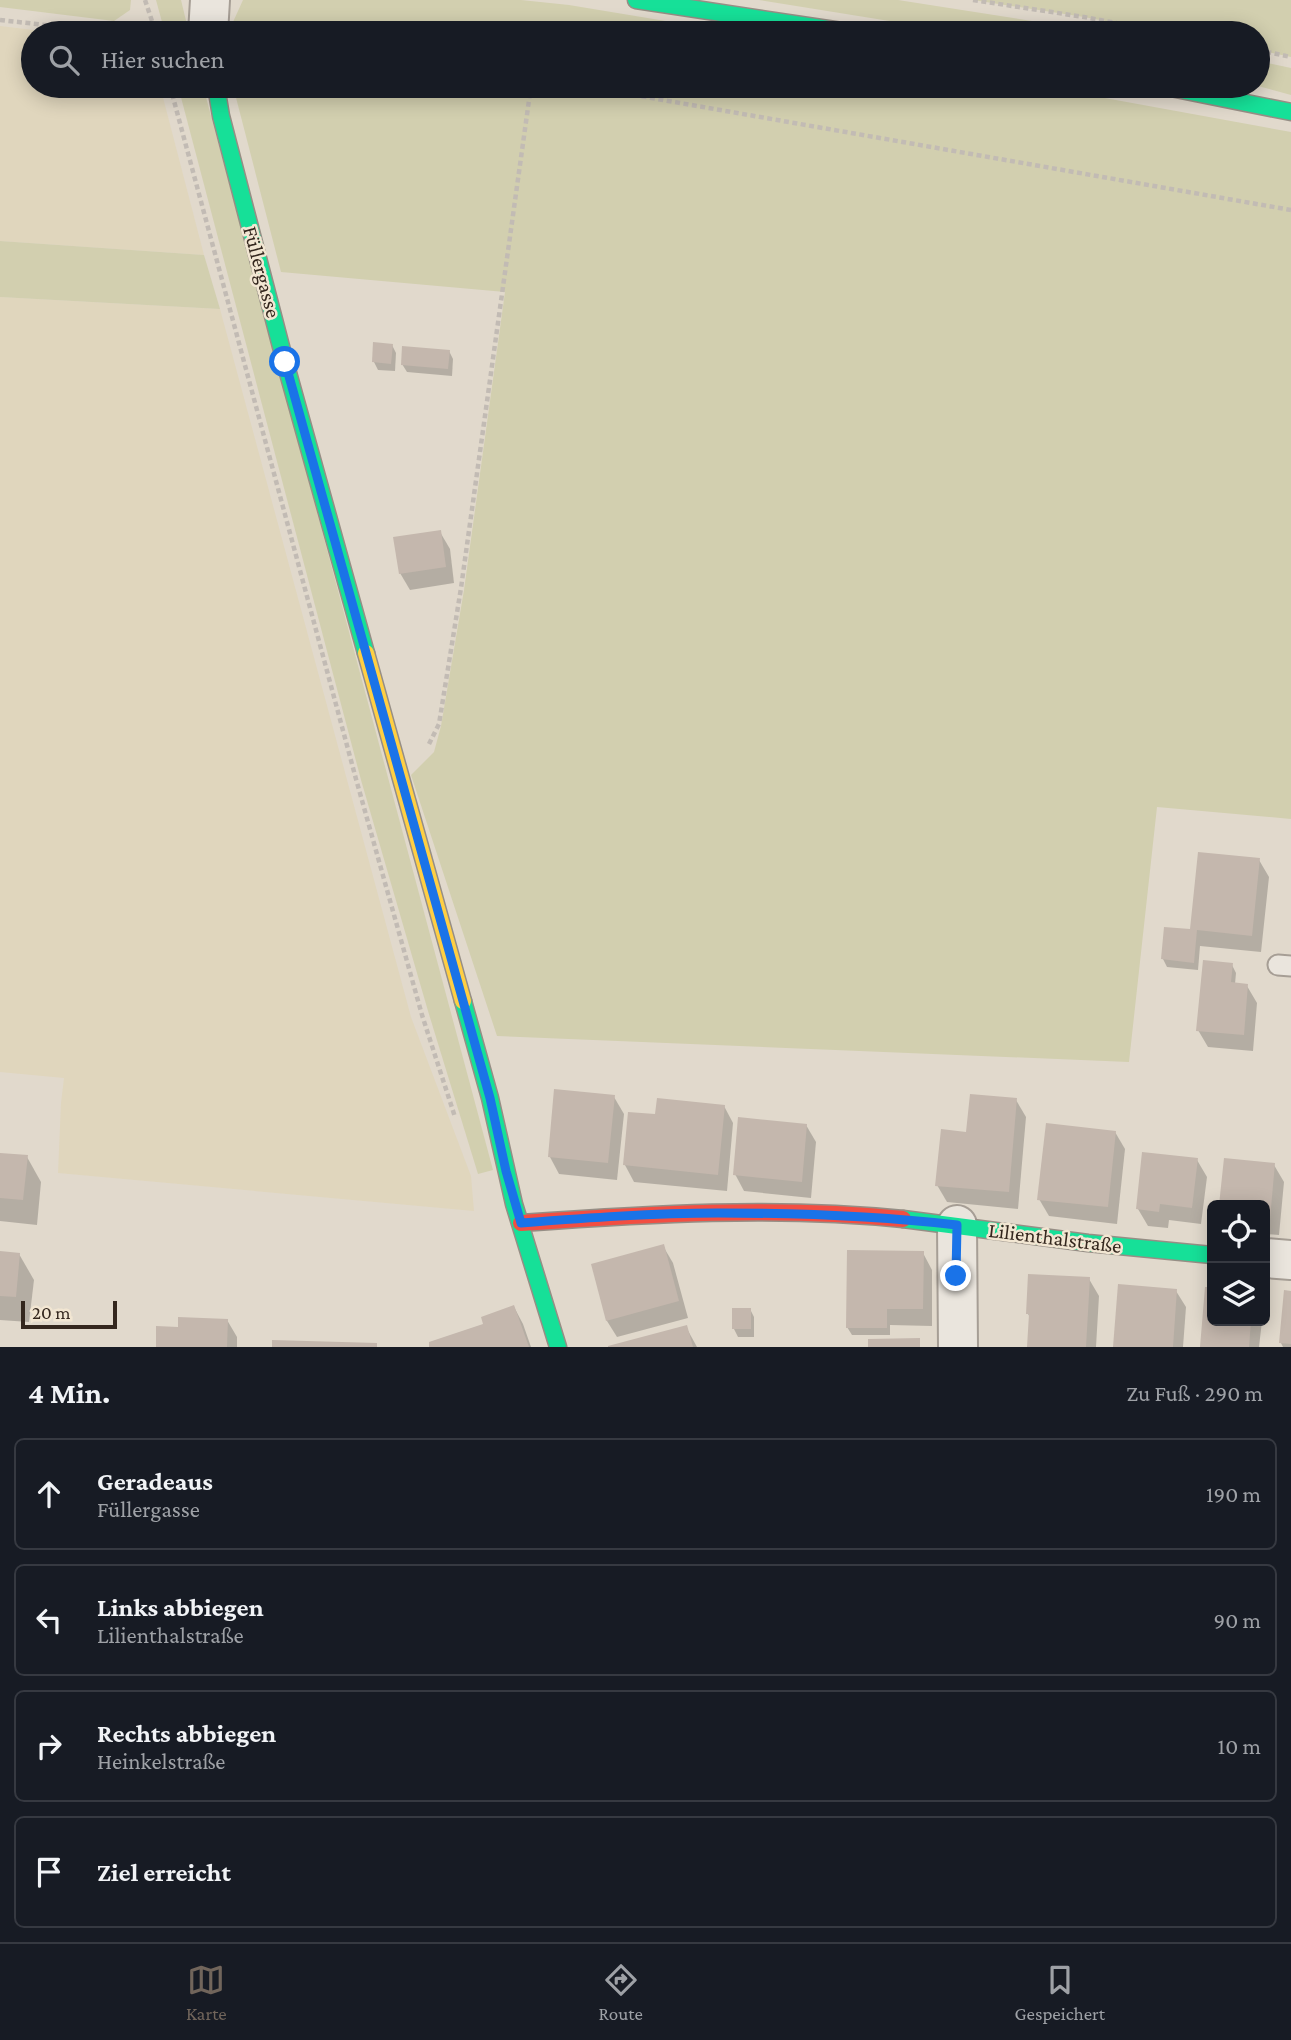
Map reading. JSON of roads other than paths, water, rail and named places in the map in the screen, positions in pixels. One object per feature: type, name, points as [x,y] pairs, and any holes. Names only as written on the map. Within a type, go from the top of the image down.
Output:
[{"type":"street","points":[[209,21],[210,0]]},
{"type":"street","points":[[636,0],[775,21]]},
{"type":"street","name":"Füllergasse","points":[[218,98],[220,116],[285,362],[490,1098],[506,1171],[558,1347]]},
{"type":"street","points":[[1223,98],[1291,111]]},
{"type":"street","name":"Lilienthalstraße","points":[[521,1223],[639,1215],[825,1214],[957,1225],[1071,1241],[1207,1255]]},
{"type":"street","points":[[957,1225],[958,1347]]},
{"type":"street","points":[[1270,1258],[1291,1260]]}]
